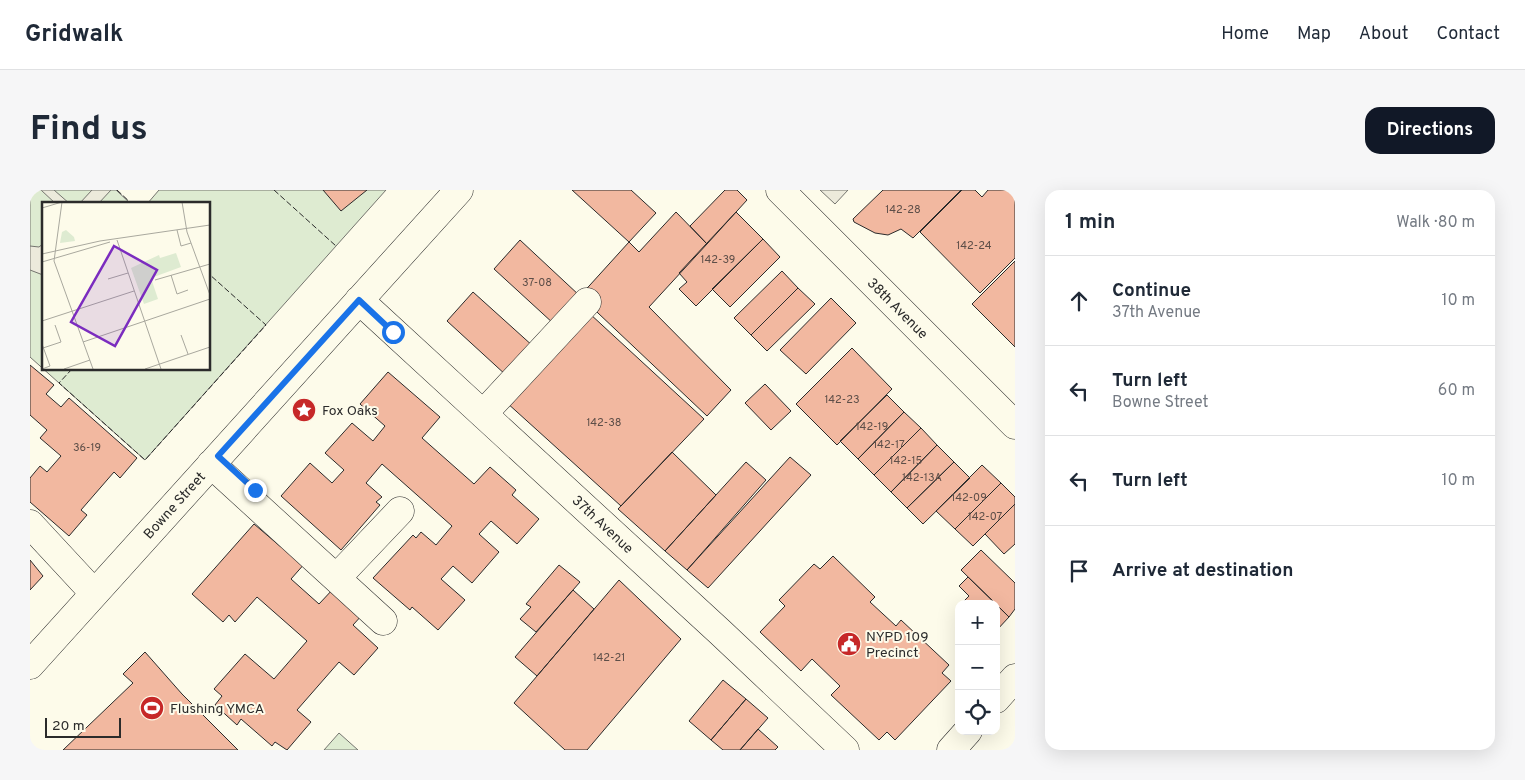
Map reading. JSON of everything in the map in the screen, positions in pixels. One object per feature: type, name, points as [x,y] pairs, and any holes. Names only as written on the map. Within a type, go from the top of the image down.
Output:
[{"type":"street","name":"Bowne Street","points":[[30,665],[459,190]]},
{"type":"street","name":"38th Avenue","points":[[780,190],[1015,425]]},
{"type":"street","name":"37th Avenue","points":[[359,300],[483,414],[617,523],[844,750]]},
{"type":"street","points":[[483,414],[587,302]]},
{"type":"street","points":[[214,460],[344,570],[379,610],[214,460]]},
{"type":"street","points":[[344,570],[400,511]]},
{"type":"street","points":[[30,524],[94,593]]},
{"type":"street","points":[[1000,695],[1015,678]]},
{"type":"street","points":[[951,750],[964,735]]},
{"type":"green space","points":[[30,190],[116,190],[129,202],[42,202],[42,368],[30,357]]},
{"type":"green space","points":[[159,190],[386,190],[145,460],[45,370],[210,370],[210,202],[149,202]]},
{"type":"green space","points":[[339,733],[358,750],[324,750]]},
{"type":"shaded area","points":[[41,190],[54,190],[68,202],[54,202]]},
{"type":"shaded area","points":[[92,190],[111,190],[100,202],[81,202]]},
{"type":"shaded area","points":[[820,190],[848,190],[835,204]]},
{"type":"shaded area","points":[[42,245],[42,275],[30,270],[30,246],[39,247]]},
{"type":"building","points":[[323,190],[367,190],[341,211]]},
{"type":"building","points":[[572,190],[631,190],[656,213],[629,242]]},
{"type":"building","points":[[725,190],[737,190],[747,200],[707,244],[690,226]]},
{"type":"building","points":[[883,190],[961,190],[913,238],[901,229],[888,235],[875,233],[854,222],[853,219]]},
{"type":"building","points":[[962,190],[975,190],[982,197],[988,190],[1015,190],[1015,258],[980,293],[920,232]]},
{"type":"building","points":[[676,212],[707,244],[649,307],[731,390],[707,416],[580,296],[629,242],[639,252]]},
{"type":"building","points":[[736,212],[763,239],[696,306],[679,289],[687,282],[679,273]]},
{"type":"building","points":[[763,239],[780,257],[730,307],[712,289]]},
{"type":"building","points":[[520,240],[580,296],[554,324],[494,269]]},
{"type":"building","points":[[1015,261],[1015,347],[972,304]]},
{"type":"building","points":[[782,271],[798,288],[751,335],[734,318]]},
{"type":"building","points":[[798,288],[815,304],[767,351],[751,335]]},
{"type":"building","points":[[473,292],[534,347],[507,376],[447,321]]},
{"type":"building","points":[[831,298],[856,323],[806,374],[780,350]]},
{"type":"building","points":[[589,313],[704,419],[621,506],[506,402]]},
{"type":"building","points":[[852,348],[892,389],[837,445],[796,404]]},
{"type":"building","points":[[30,365],[54,385],[46,394],[61,407],[69,398],[137,458],[120,478],[114,472],[81,510],[87,515],[69,536],[30,502],[30,478],[40,466],[47,472],[61,456],[40,438],[47,430],[30,415]]},
{"type":"building","points":[[388,372],[440,417],[422,438],[474,484],[490,467],[516,490],[512,495],[539,519],[517,544],[491,521],[479,534],[499,552],[472,583],[453,566],[441,579],[465,600],[438,630],[412,607],[410,610],[373,578],[413,535],[416,538],[421,532],[436,545],[452,526],[382,464],[366,483],[382,497],[376,502],[380,505],[341,550],[281,496],[310,463],[332,483],[344,470],[325,453],[352,423],[373,441],[385,426],[360,404]]},
{"type":"building","points":[[765,384],[791,411],[771,430],[745,403]]},
{"type":"building","points":[[887,395],[904,412],[858,459],[840,441]]},
{"type":"building","points":[[904,412],[921,428],[874,475],[858,459]]},
{"type":"building","points":[[921,428],[937,445],[891,492],[874,475]]},
{"type":"building","points":[[937,445],[954,462],[907,508],[891,492]]},
{"type":"building","points":[[672,452],[716,495],[665,551],[618,509]]},
{"type":"building","points":[[790,457],[811,475],[708,588],[687,570]]},
{"type":"building","points":[[746,462],[766,480],[687,570],[665,551]]},
{"type":"building","points":[[954,462],[970,478],[923,524],[907,508]]},
{"type":"building","points":[[982,465],[1001,483],[955,529],[936,511]]},
{"type":"building","points":[[1001,483],[1015,497],[1015,504],[973,546],[955,529]]},
{"type":"building","points":[[1015,504],[1015,544],[1004,554],[985,534]]},
{"type":"building","points":[[254,524],[281,547],[285,543],[306,562],[291,579],[319,604],[334,588],[363,614],[353,625],[378,648],[354,675],[339,662],[297,710],[311,722],[287,750],[275,742],[272,746],[241,719],[237,725],[215,705],[222,696],[214,689],[245,654],[274,679],[307,641],[257,597],[235,622],[229,615],[223,622],[192,594]]},
{"type":"building","points":[[981,550],[1015,583],[1015,609],[1009,617],[1000,608],[1000,600],[992,600],[961,570]]},
{"type":"building","points":[[833,556],[875,597],[870,602],[896,626],[901,620],[949,665],[942,673],[951,681],[895,740],[887,732],[879,740],[831,695],[840,686],[812,659],[801,671],[760,632],[785,606],[779,600],[814,564],[820,569]]},
{"type":"building","points":[[30,560],[43,576],[30,590]]},
{"type":"building","points":[[559,565],[580,582],[536,632],[520,619],[531,607],[526,604]]},
{"type":"building","points":[[968,577],[992,600],[965,600],[969,596],[959,586]]},
{"type":"building","points":[[619,580],[681,639],[587,750],[565,750],[514,703]]},
{"type":"building","points":[[573,590],[594,609],[537,676],[515,657]]},
{"type":"building","points":[[1000,608],[1009,617],[1000,627]]},
{"type":"building","name":"Flushing YMCA","points":[[145,652],[182,694],[238,750],[63,750],[133,683],[123,674]]},
{"type":"building","points":[[723,680],[746,699],[711,740],[689,721]]},
{"type":"building","points":[[746,699],[768,718],[740,750],[723,750],[711,740]]},
{"type":"building","points":[[758,729],[778,747],[775,750],[740,750]]},
{"type":"fence","points":[[117,190],[130,202]]},
{"type":"fence","points":[[274,190],[336,246]]},
{"type":"fence","points":[[71,370],[59,383],[145,460],[266,325],[210,275]]},
{"type":"place","name":"Fox Oaks","points":[[304,410]]},
{"type":"place","name":"NYPD 109 Precinct","points":[[849,644]]},
{"type":"place","name":"Flushing YMCA","points":[[152,708]]},
{"type":"route","points":[[255,490],[218,456],[359,300],[393,332]]}]
